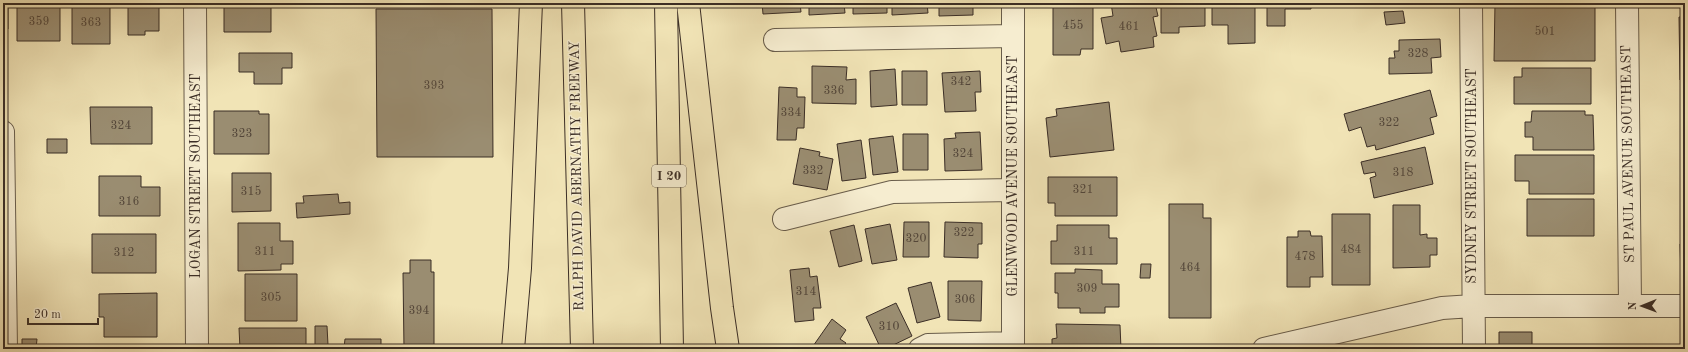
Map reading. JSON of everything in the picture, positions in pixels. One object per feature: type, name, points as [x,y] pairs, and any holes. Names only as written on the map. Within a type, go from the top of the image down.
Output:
[{"type":"highway","points":[[513,349],[520,268],[531,3]]},
{"type":"highway","name":"RALPH DAVID ABERNATHY FREEWAY","points":[[573,3],[581,349]]},
{"type":"highway","name":"I 20","points":[[666,3],[672,349]]},
{"type":"highway","points":[[688,3],[722,308],[728,349]]},
{"type":"street","name":"LOGAN STREET SOUTHEAST","points":[[195,3],[198,349]]},
{"type":"street","name":"GLENWOOD AVENUE SOUTHEAST","points":[[1013,3],[1013,346]]},
{"type":"street","name":"SYDNEY STREET SOUTHEAST","points":[[1471,3],[1474,349]]},
{"type":"street","name":"ST PAUL AVENUE SOUTHEAST","points":[[1627,3],[1630,306]]},
{"type":"street","points":[[775,40],[1013,36]]},
{"type":"street","points":[[6,133],[6,349]]},
{"type":"street","points":[[784,219],[892,192],[1013,190]]},
{"type":"street","points":[[1264,349],[1442,308],[1473,306],[1685,306]]},
{"type":"street","points":[[920,349],[928,345],[1013,346]]},
{"type":"building","points":[[3,3],[8,3],[8,29],[5,29],[5,59],[3,59]]},
{"type":"building","points":[[17,3],[60,3],[60,41],[17,41]]},
{"type":"building","points":[[72,3],[110,3],[110,44],[72,44]]},
{"type":"building","points":[[128,3],[159,3],[159,31],[145,31],[145,35],[128,35]]},
{"type":"building","points":[[224,3],[271,3],[271,32],[224,32]]},
{"type":"building","points":[[291,3],[319,3],[319,5],[291,5]]},
{"type":"building","points":[[762,3],[800,3],[801,12],[763,14]]},
{"type":"building","points":[[809,3],[844,3],[845,13],[809,15]]},
{"type":"building","points":[[853,3],[887,3],[887,13],[853,14]]},
{"type":"building","points":[[892,3],[927,3],[928,13],[892,15]]},
{"type":"building","points":[[939,3],[973,3],[973,15],[939,16]]},
{"type":"building","points":[[1053,3],[1093,3],[1093,49],[1081,49],[1080,55],[1053,55]]},
{"type":"building","points":[[1111,3],[1155,3],[1158,16],[1153,17],[1157,36],[1153,37],[1154,47],[1121,52],[1119,41],[1106,44],[1101,18],[1113,16]]},
{"type":"building","points":[[1161,3],[1205,3],[1205,26],[1179,27],[1179,33],[1161,33]]},
{"type":"building","points":[[1212,3],[1255,3],[1255,43],[1228,44],[1228,25],[1212,25]]},
{"type":"building","points":[[1267,3],[1311,3],[1311,9],[1285,9],[1285,26],[1267,26]]},
{"type":"building","points":[[1495,3],[1595,3],[1595,61],[1494,61]]},
{"type":"building","points":[[376,9],[492,9],[493,157],[377,157]]},
{"type":"building","points":[[1403,11],[1405,23],[1386,25],[1384,12]]},
{"type":"building","points":[[1679,17],[1685,17],[1685,80],[1680,80]]},
{"type":"building","points":[[1440,39],[1441,57],[1431,58],[1432,73],[1389,74],[1389,58],[1395,58],[1394,51],[1399,51],[1399,40]]},
{"type":"building","points":[[239,53],[292,53],[292,68],[282,68],[282,84],[254,84],[254,72],[239,72]]},
{"type":"building","points":[[812,66],[847,67],[846,80],[856,79],[856,104],[812,103]]},
{"type":"building","points":[[1522,68],[1591,68],[1591,104],[1514,104],[1514,77],[1522,77]]},
{"type":"building","points":[[895,69],[897,105],[871,107],[870,71]]},
{"type":"building","points":[[902,71],[927,71],[927,105],[902,105]]},
{"type":"building","points":[[980,71],[981,92],[975,92],[976,111],[945,112],[942,73]]},
{"type":"building","points":[[779,87],[797,88],[797,97],[805,97],[804,128],[797,128],[796,140],[777,140]]},
{"type":"building","points":[[1430,90],[1437,116],[1430,118],[1434,134],[1376,150],[1375,145],[1367,147],[1361,127],[1349,131],[1344,114]]},
{"type":"building","points":[[1109,102],[1114,150],[1050,157],[1046,118],[1057,116],[1056,109]]},
{"type":"building","points":[[90,107],[152,107],[152,144],[91,144]]},
{"type":"building","points":[[214,111],[259,111],[259,114],[269,114],[269,154],[214,154]]},
{"type":"building","points":[[1532,111],[1585,111],[1585,115],[1593,115],[1594,150],[1533,150],[1533,137],[1525,137],[1525,122],[1531,122]]},
{"type":"building","points":[[980,132],[982,170],[945,171],[944,139],[956,138],[955,133]]},
{"type":"building","points":[[903,134],[928,134],[928,170],[903,170]]},
{"type":"building","points":[[893,136],[898,172],[873,175],[869,139]]},
{"type":"building","points":[[47,139],[67,139],[67,153],[47,153]]},
{"type":"building","points":[[861,140],[866,178],[842,181],[837,144]]},
{"type":"building","points":[[1425,147],[1433,184],[1374,198],[1370,178],[1376,176],[1375,172],[1364,174],[1361,162]]},
{"type":"building","points":[[800,148],[820,152],[819,156],[833,159],[827,190],[793,184]]},
{"type":"building","points":[[1683,149],[1685,149],[1685,181],[1683,181]]},
{"type":"building","points":[[1515,155],[1594,155],[1594,194],[1529,194],[1529,181],[1515,181]]},
{"type":"building","points":[[232,173],[271,173],[271,211],[232,212]]},
{"type":"building","points":[[99,176],[141,176],[141,187],[160,187],[160,216],[99,216]]},
{"type":"building","points":[[1048,177],[1117,177],[1117,216],[1055,216],[1055,203],[1048,203]]},
{"type":"building","points":[[338,194],[339,203],[350,202],[350,214],[297,218],[296,203],[304,203],[303,196]]},
{"type":"building","points":[[1527,199],[1594,199],[1594,236],[1527,236]]},
{"type":"building","points":[[1683,200],[1685,200],[1685,234],[1683,234]]},
{"type":"building","points":[[1169,204],[1203,204],[1203,218],[1211,218],[1211,318],[1169,318]]},
{"type":"building","points":[[1393,205],[1420,205],[1420,235],[1427,234],[1427,238],[1437,238],[1437,255],[1430,255],[1430,267],[1393,268]]},
{"type":"building","points":[[1332,214],[1370,214],[1370,285],[1332,285]]},
{"type":"building","points":[[904,222],[929,222],[929,257],[903,257]]},
{"type":"building","points":[[945,222],[982,223],[982,244],[978,244],[978,258],[944,257]]},
{"type":"building","points":[[238,223],[280,223],[280,241],[293,241],[293,264],[281,264],[281,270],[238,271]]},
{"type":"building","points":[[890,224],[897,260],[872,264],[865,229]]},
{"type":"building","points":[[854,225],[862,261],[839,267],[830,231]]},
{"type":"building","points":[[1057,225],[1109,225],[1109,238],[1117,238],[1117,264],[1051,264],[1051,241],[1057,241]]},
{"type":"building","points":[[1298,231],[1310,231],[1311,236],[1322,236],[1323,277],[1310,277],[1310,287],[1287,287],[1287,237],[1298,237]]},
{"type":"building","points":[[92,234],[156,234],[156,273],[92,273]]},
{"type":"building","points":[[1680,244],[1685,244],[1685,276],[1681,276]]},
{"type":"building","points":[[410,260],[431,260],[431,272],[434,272],[434,349],[404,349],[403,273],[410,273]]},
{"type":"building","points":[[1141,264],[1151,264],[1150,278],[1140,278]]},
{"type":"building","points":[[809,268],[810,277],[817,276],[821,308],[813,308],[814,320],[795,322],[790,270]]},
{"type":"building","points":[[1075,269],[1102,270],[1102,284],[1119,284],[1119,307],[1105,307],[1105,313],[1080,313],[1080,308],[1058,308],[1058,293],[1055,293],[1055,273],[1075,273]]},
{"type":"building","points":[[245,274],[297,274],[297,321],[245,321]]},
{"type":"building","points":[[948,281],[982,281],[981,321],[948,320]]},
{"type":"building","points":[[931,282],[940,317],[917,323],[908,288]]},
{"type":"building","points":[[157,293],[157,337],[104,337],[104,317],[99,317],[99,294]]},
{"type":"building","points":[[896,303],[912,336],[885,349],[881,349],[866,317]]},
{"type":"building","points":[[832,319],[846,330],[840,339],[846,343],[841,349],[811,349]]},
{"type":"building","points":[[1056,324],[1120,325],[1121,349],[1052,349],[1052,339],[1057,338]]},
{"type":"building","points":[[315,326],[327,326],[328,345],[315,346]]},
{"type":"building","points":[[239,328],[306,328],[306,349],[240,349]]},
{"type":"building","points":[[1499,332],[1532,332],[1532,347],[1550,347],[1550,349],[1499,349]]},
{"type":"building","points":[[22,339],[37,339],[36,349],[22,349]]},
{"type":"building","points":[[345,339],[381,339],[381,349],[337,349],[337,347],[344,348]]},
{"type":"building","points":[[130,346],[157,346],[157,349],[130,349]]}]
